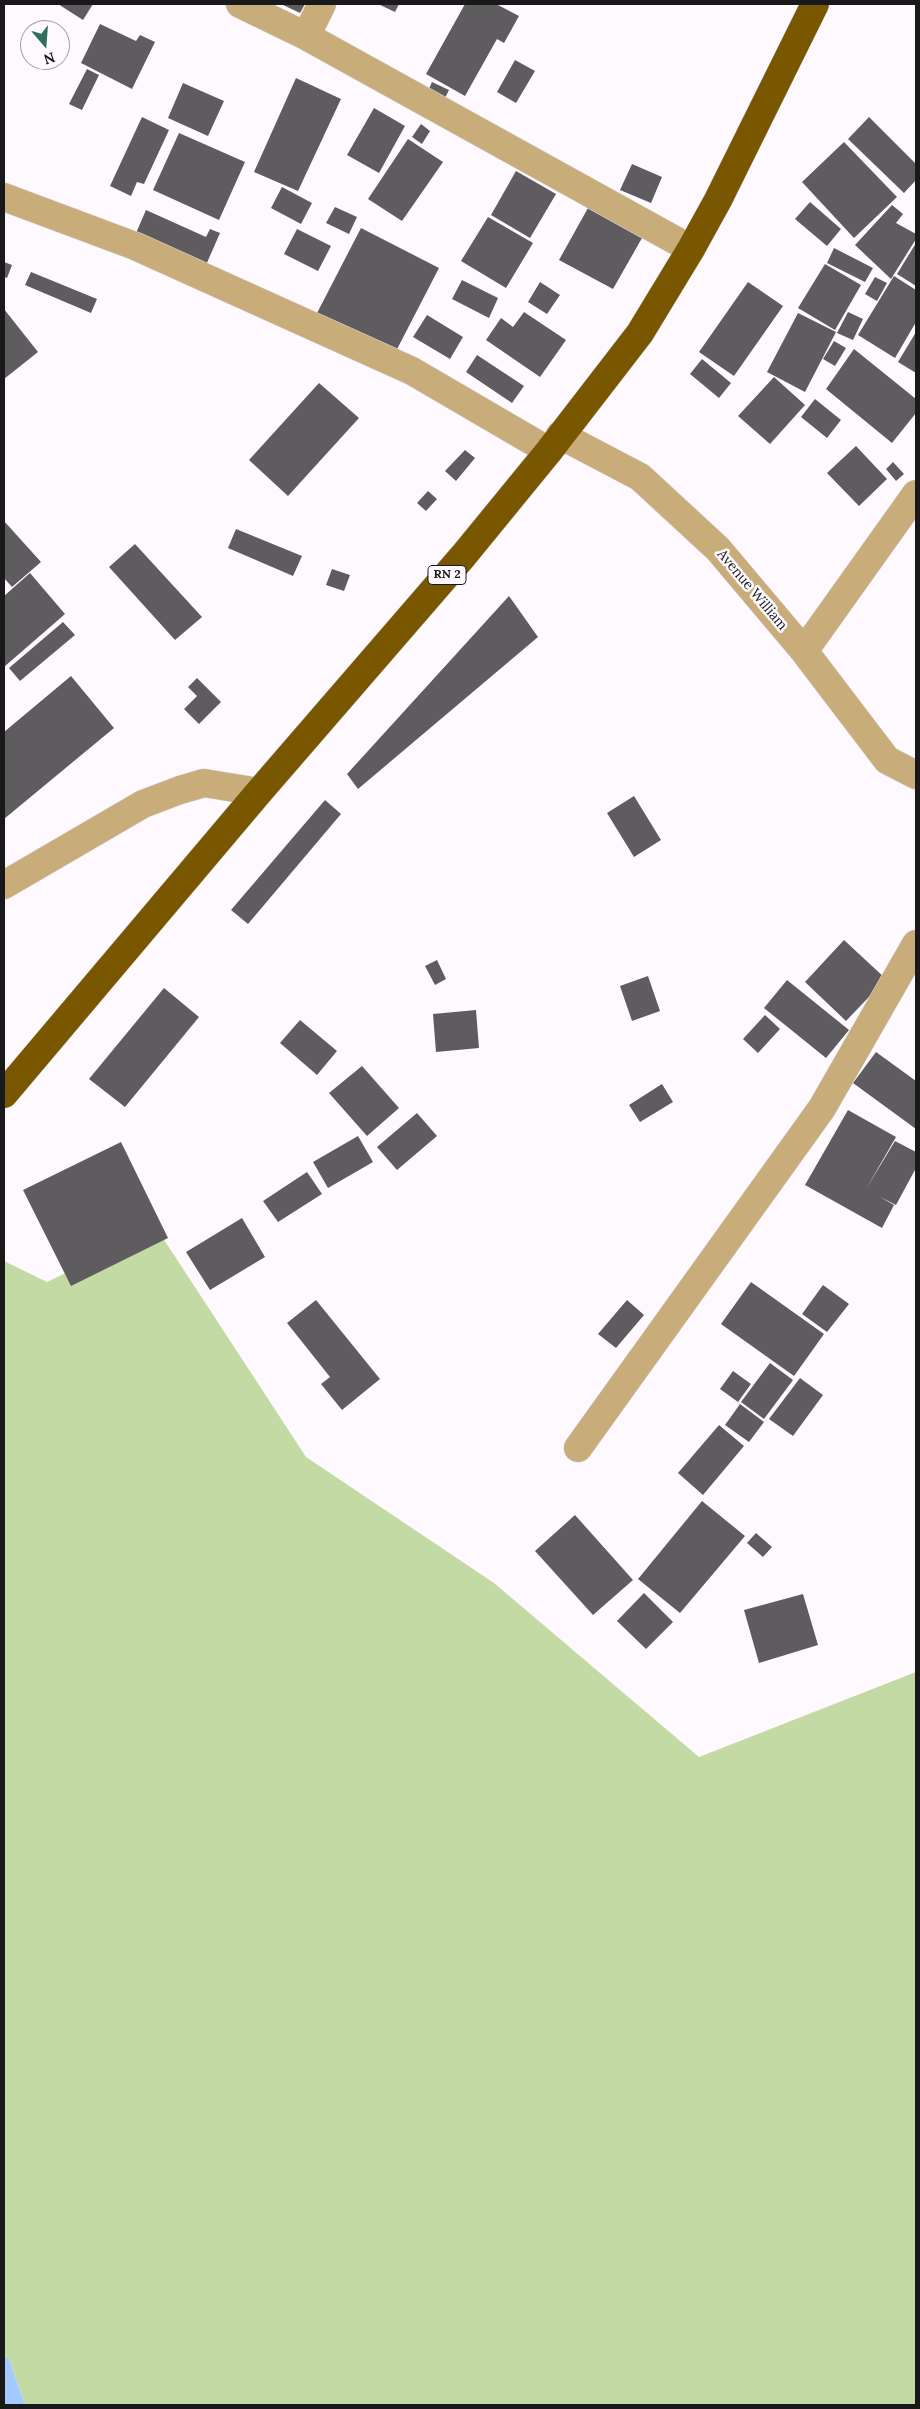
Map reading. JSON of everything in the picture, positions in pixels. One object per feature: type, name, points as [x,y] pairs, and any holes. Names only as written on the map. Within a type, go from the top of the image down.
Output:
[{"type":"highway","name":"RN 2","points":[[4,1094],[259,792],[464,556],[640,333],[691,249],[815,4]]},
{"type":"street","points":[[240,4],[306,36],[691,249]]},
{"type":"street","points":[[306,36],[322,4]]},
{"type":"street","name":"Avenue William","points":[[4,197],[134,246],[412,371],[555,443],[640,477],[718,549],[804,652],[887,760],[916,775]]},
{"type":"street","points":[[804,652],[916,494]]},
{"type":"street","points":[[4,885],[144,804],[180,790],[204,783],[259,792]]},
{"type":"street","points":[[578,1448],[822,1108],[916,944]]},
{"type":"green space","points":[[157,1229],[306,1457],[494,1583],[699,1757],[916,1672],[916,2405],[25,2405],[9,2359],[4,2356],[4,1261],[47,1282]]},
{"type":"water","points":[[4,2356],[9,2359],[25,2405],[4,2405]]},
{"type":"building","points":[[58,4],[93,4],[83,20]]},
{"type":"building","points":[[281,4],[305,4],[300,13]]},
{"type":"building","points":[[378,4],[399,4],[395,12]]},
{"type":"building","points":[[465,4],[496,4],[519,16],[504,43],[497,39],[465,96],[426,74]]},
{"type":"building","points":[[100,24],[136,41],[140,35],[155,42],[132,89],[81,63]]},
{"type":"building","points":[[515,60],[535,71],[516,103],[497,92]]},
{"type":"building","points":[[87,69],[99,75],[82,110],[69,104]]},
{"type":"building","points":[[296,78],[341,99],[298,191],[254,172]]},
{"type":"building","points":[[432,82],[449,90],[444,100],[428,91]]},
{"type":"building","points":[[183,83],[224,101],[208,136],[168,118]]},
{"type":"building","points":[[374,108],[405,126],[379,173],[347,155]]},
{"type":"building","points":[[142,117],[169,130],[144,184],[137,182],[131,196],[110,186]]},
{"type":"building","points":[[869,117],[916,164],[916,180],[904,193],[848,139]]},
{"type":"building","points":[[421,124],[430,131],[422,144],[412,137]]},
{"type":"building","points":[[179,133],[245,162],[219,220],[153,190]]},
{"type":"building","points":[[408,139],[443,162],[402,221],[368,199]]},
{"type":"building","points":[[844,142],[897,197],[854,238],[802,182]]},
{"type":"building","points":[[632,164],[662,177],[651,203],[620,190]]},
{"type":"building","points":[[516,171],[556,194],[530,238],[491,215]]},
{"type":"building","points":[[282,187],[312,203],[301,224],[271,208]]},
{"type":"building","points":[[810,202],[841,229],[827,246],[795,219]]},
{"type":"building","points":[[892,205],[903,214],[896,223],[916,234],[916,239],[891,279],[855,245]]},
{"type":"building","points":[[335,207],[357,217],[349,234],[326,223]]},
{"type":"building","points":[[588,208],[642,238],[613,289],[559,260]]},
{"type":"building","points":[[146,210],[206,237],[210,229],[220,233],[206,265],[136,233]]},
{"type":"building","points":[[488,217],[533,243],[506,288],[461,261]]},
{"type":"building","points":[[361,228],[439,268],[394,355],[316,315]]},
{"type":"building","points":[[297,229],[331,246],[318,271],[284,254]]},
{"type":"building","points":[[916,243],[916,286],[897,274]]},
{"type":"building","points":[[834,248],[873,268],[865,282],[827,263]]},
{"type":"building","points":[[4,262],[12,265],[7,278],[4,277]]},
{"type":"building","points":[[825,264],[861,285],[835,330],[798,308]]},
{"type":"building","points":[[31,272],[97,299],[91,313],[25,285]]},
{"type":"building","points":[[894,276],[916,290],[916,322],[895,358],[858,335]]},
{"type":"building","points":[[875,277],[887,283],[877,301],[865,294]]},
{"type":"building","points":[[462,280],[498,298],[489,318],[452,299]]},
{"type":"building","points":[[540,282],[560,295],[547,314],[528,302]]},
{"type":"building","points":[[748,282],[783,306],[734,376],[699,352]]},
{"type":"building","points":[[4,309],[38,352],[4,379]]},
{"type":"building","points":[[524,312],[566,340],[540,377],[486,340],[501,318],[513,327]]},
{"type":"building","points":[[848,312],[863,319],[853,340],[837,333]]},
{"type":"building","points":[[798,313],[836,332],[805,392],[767,372]]},
{"type":"building","points":[[427,315],[463,337],[450,359],[413,337]]},
{"type":"building","points":[[916,332],[916,373],[898,362]]},
{"type":"building","points":[[834,341],[846,348],[835,366],[823,359]]},
{"type":"building","points":[[854,349],[916,399],[916,413],[892,443],[826,389]]},
{"type":"building","points":[[477,355],[524,386],[512,403],[466,372]]},
{"type":"building","points":[[702,359],[731,383],[719,398],[690,374]]},
{"type":"building","points":[[774,377],[805,405],[770,444],[738,416]]},
{"type":"building","points":[[319,383],[359,418],[288,496],[249,460]]},
{"type":"building","points":[[815,399],[841,420],[827,438],[801,417]]},
{"type":"building","points":[[856,446],[887,479],[859,506],[827,473]]},
{"type":"building","points":[[465,450],[475,458],[456,481],[445,471]]},
{"type":"building","points":[[893,462],[904,474],[896,481],[886,469]]},
{"type":"building","points":[[428,491],[437,499],[426,511],[417,503]]},
{"type":"building","points":[[4,521],[41,562],[12,587],[4,578]]},
{"type":"building","points":[[236,529],[302,556],[293,576],[228,548]]},
{"type":"building","points":[[135,544],[202,617],[175,640],[109,567]]},
{"type":"building","points":[[332,569],[350,575],[344,591],[326,585]]},
{"type":"building","points":[[30,573],[65,614],[4,667],[4,596]]},
{"type":"building","points":[[509,596],[538,637],[358,789],[347,774]]},
{"type":"building","points":[[63,622],[75,635],[20,681],[9,668]]},
{"type":"building","points":[[71,676],[114,728],[4,819],[4,732]]},
{"type":"building","points":[[197,678],[221,702],[199,724],[184,709],[197,696],[188,687]]},
{"type":"building","points":[[634,796],[661,840],[634,857],[607,813]]},
{"type":"building","points":[[325,800],[341,814],[248,924],[231,910]]},
{"type":"building","points":[[844,940],[886,979],[846,1021],[805,982]]},
{"type":"building","points":[[437,960],[446,979],[435,985],[425,966]]},
{"type":"building","points":[[648,976],[660,1011],[632,1021],[620,986]]},
{"type":"building","points":[[787,980],[849,1030],[826,1058],[764,1008]]},
{"type":"building","points":[[164,988],[199,1017],[125,1107],[89,1079]]},
{"type":"building","points":[[476,1010],[479,1048],[436,1052],[433,1014]]},
{"type":"building","points":[[765,1015],[780,1029],[758,1053],[743,1039]]},
{"type":"building","points":[[300,1020],[337,1051],[317,1075],[280,1043]]},
{"type":"building","points":[[876,1052],[916,1081],[916,1129],[853,1083]]},
{"type":"building","points":[[362,1066],[399,1108],[367,1136],[329,1093]]},
{"type":"building","points":[[662,1084],[673,1102],[640,1122],[629,1105]]},
{"type":"building","points":[[848,1110],[896,1137],[866,1189],[895,1141],[916,1152],[916,1168],[896,1205],[880,1197],[894,1205],[882,1228],[805,1185]]},
{"type":"building","points":[[417,1113],[437,1136],[397,1170],[377,1147]]},
{"type":"building","points":[[358,1136],[373,1162],[328,1188],[313,1162]]},
{"type":"building","points":[[121,1142],[168,1238],[71,1286],[23,1190]]},
{"type":"building","points":[[307,1172],[322,1194],[278,1222],[263,1201]]},
{"type":"building","points":[[242,1218],[265,1257],[210,1290],[186,1252]]},
{"type":"building","points":[[751,1282],[824,1334],[794,1376],[721,1324]]},
{"type":"building","points":[[823,1285],[849,1304],[827,1332],[802,1314]]},
{"type":"building","points":[[316,1300],[380,1379],[342,1410],[321,1384],[330,1377],[287,1323]]},
{"type":"building","points":[[627,1300],[644,1315],[616,1348],[598,1334]]},
{"type":"building","points":[[770,1363],[793,1380],[764,1419],[741,1402]]},
{"type":"building","points":[[733,1371],[751,1384],[738,1402],[720,1389]]},
{"type":"building","points":[[800,1378],[823,1395],[793,1436],[769,1419]]},
{"type":"building","points":[[740,1404],[764,1422],[749,1442],[725,1425]]},
{"type":"building","points":[[719,1425],[744,1446],[703,1495],[678,1473]]},
{"type":"building","points":[[702,1501],[745,1536],[680,1613],[638,1579]]},
{"type":"building","points":[[575,1515],[633,1580],[593,1615],[535,1551]]},
{"type":"building","points":[[756,1533],[772,1547],[763,1557],[747,1543]]},
{"type":"building","points":[[644,1593],[673,1622],[646,1649],[617,1621]]},
{"type":"building","points":[[803,1594],[818,1645],[759,1663],[744,1610]]}]
